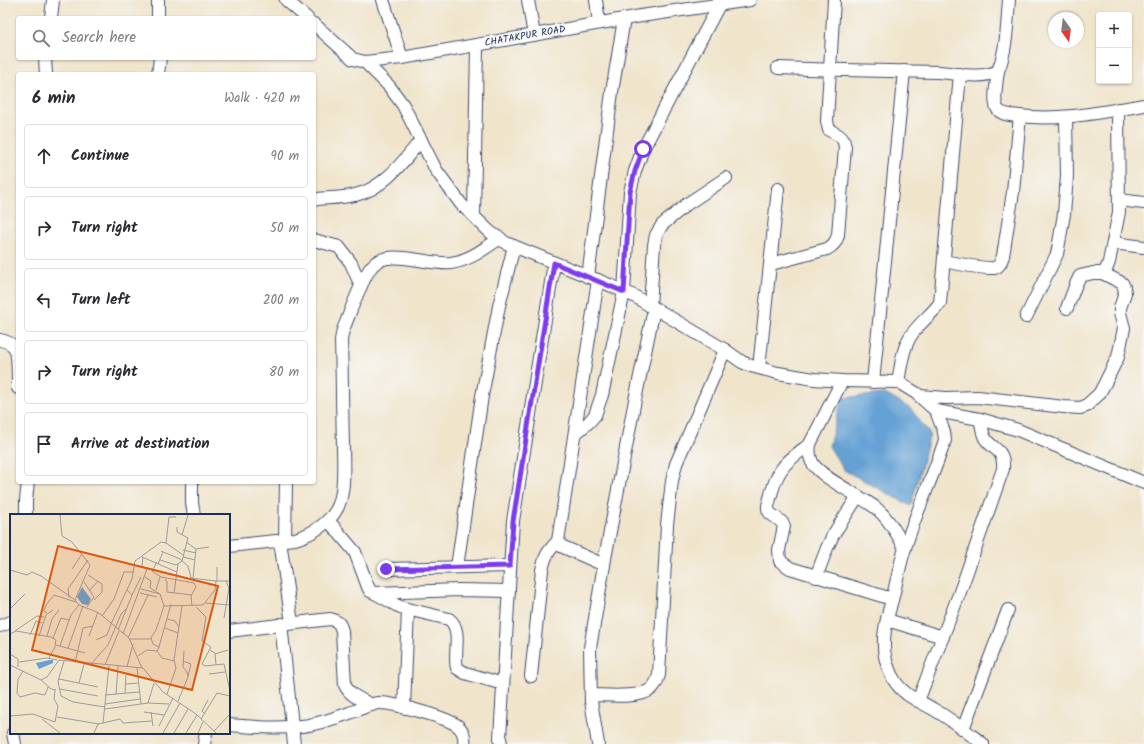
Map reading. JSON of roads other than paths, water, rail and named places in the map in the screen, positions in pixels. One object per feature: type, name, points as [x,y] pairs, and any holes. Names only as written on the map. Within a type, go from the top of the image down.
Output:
[{"type":"street","points":[[51,16],[53,0]]},
{"type":"street","points":[[158,0],[158,16]]},
{"type":"street","points":[[286,0],[305,16]]},
{"type":"street","points":[[383,0],[402,58]]},
{"type":"street","points":[[528,0],[534,35]]},
{"type":"street","points":[[596,0],[599,23]]},
{"type":"street","name":"CHATAKPUR ROAD","points":[[365,62],[402,58],[599,23],[750,0]]},
{"type":"street","points":[[771,264],[827,249],[837,241],[845,147],[844,140],[829,130],[827,126],[834,0]]},
{"type":"street","points":[[1009,0],[1004,51],[998,71],[995,102],[996,107],[1000,112],[1033,117],[1066,117],[1144,104]]},
{"type":"street","points":[[574,434],[595,415],[602,395],[624,292],[630,192],[635,171],[643,149],[719,4]]},
{"type":"street","points":[[531,676],[544,558],[558,541],[574,434],[593,279],[612,92],[624,19]]},
{"type":"street","points":[[316,26],[353,59],[365,62],[389,86],[403,105],[444,181],[461,204],[490,232],[514,246],[624,292],[725,350],[742,362],[778,373],[814,379],[898,382],[920,396],[936,411],[944,432],[944,440],[905,548],[887,620],[884,646],[886,659],[891,672],[901,689],[909,696],[933,708],[983,744]]},
{"type":"street","points":[[474,216],[477,45]]},
{"type":"street","points":[[45,60],[46,72]]},
{"type":"street","points":[[158,72],[160,60]]},
{"type":"street","points":[[778,68],[984,76],[991,75],[998,71]]},
{"type":"street","points":[[874,382],[904,72]]},
{"type":"street","points":[[898,382],[906,344],[911,335],[940,303],[960,74]]},
{"type":"street","points":[[1102,273],[1106,270],[1109,262],[1119,212],[1118,109]]},
{"type":"street","points":[[944,261],[995,268],[1000,264],[1003,256],[1013,192],[1020,116]]},
{"type":"street","points":[[1026,316],[1057,254],[1064,214],[1066,183],[1066,117]]},
{"type":"street","points":[[316,200],[355,196],[367,192],[377,186],[401,164],[421,140]]},
{"type":"street","points":[[598,744],[591,695],[590,648],[652,307],[654,245],[656,235],[662,225],[687,204],[726,178]]},
{"type":"street","points":[[759,368],[778,189]]},
{"type":"street","points":[[1119,200],[1144,203]]},
{"type":"street","points":[[230,546],[303,537],[316,530],[328,520],[335,511],[340,501],[343,468],[341,340],[365,276],[372,266],[379,261],[390,258],[403,258],[440,264],[463,261],[475,255],[500,238]]},
{"type":"street","points":[[316,240],[339,246],[362,286]]},
{"type":"street","points":[[1113,243],[1144,248]]},
{"type":"street","points":[[457,567],[482,396],[499,306],[514,246]]},
{"type":"street","points":[[501,744],[500,738],[513,521],[554,263]]},
{"type":"street","points":[[920,396],[946,398],[978,397],[1064,407],[1080,408],[1086,406],[1099,394],[1118,358],[1124,328],[1120,308],[1125,293],[1124,287],[1122,283],[1102,273],[1093,273],[1080,276],[1067,308]]},
{"type":"street","points":[[0,340],[10,343],[14,347],[16,354]]},
{"type":"street","points":[[591,695],[631,695],[642,693],[650,690],[657,682],[659,675],[667,525],[672,481],[676,464],[725,350]]},
{"type":"street","points":[[842,381],[810,444],[809,455],[816,469],[822,474],[858,496],[883,514],[905,548]]},
{"type":"street","points":[[936,411],[980,419],[1018,430],[1144,483]]},
{"type":"street","points":[[918,701],[961,589],[1003,469],[1002,459],[999,452],[984,436],[980,419]]},
{"type":"street","points":[[810,444],[792,458],[781,470],[770,498],[768,510],[770,514],[782,522],[784,526],[779,550],[780,561],[790,568],[816,577],[892,599]]},
{"type":"street","points":[[26,514],[28,484]]},
{"type":"street","points":[[192,484],[194,514]]},
{"type":"street","points":[[286,484],[283,540],[294,744]]},
{"type":"street","points":[[816,577],[833,535],[858,496]]},
{"type":"street","points":[[328,520],[355,552],[370,591],[408,610],[449,619],[453,622],[456,631],[457,668],[465,673],[503,684]]},
{"type":"street","points":[[558,541],[561,546],[604,565]]},
{"type":"street","points":[[386,569],[510,566]]},
{"type":"street","points":[[375,593],[459,590],[509,591]]},
{"type":"street","points":[[404,708],[408,610]]},
{"type":"street","points":[[963,729],[1008,610]]},
{"type":"street","points":[[230,631],[330,619],[337,621],[341,625],[342,631],[345,685],[354,695],[372,705]]},
{"type":"street","points":[[887,620],[943,637]]},
{"type":"street","points":[[0,626],[10,622]]},
{"type":"street","points":[[230,725],[258,728],[308,725],[372,705],[385,703],[434,716],[453,723],[459,727],[463,733],[464,744]]},
{"type":"street","points":[[13,734],[15,744]]},
{"type":"street","points":[[204,744],[206,734]]},
{"type":"water","points":[[885,394],[911,409],[930,434],[911,506],[844,470],[829,446],[842,398]]}]
